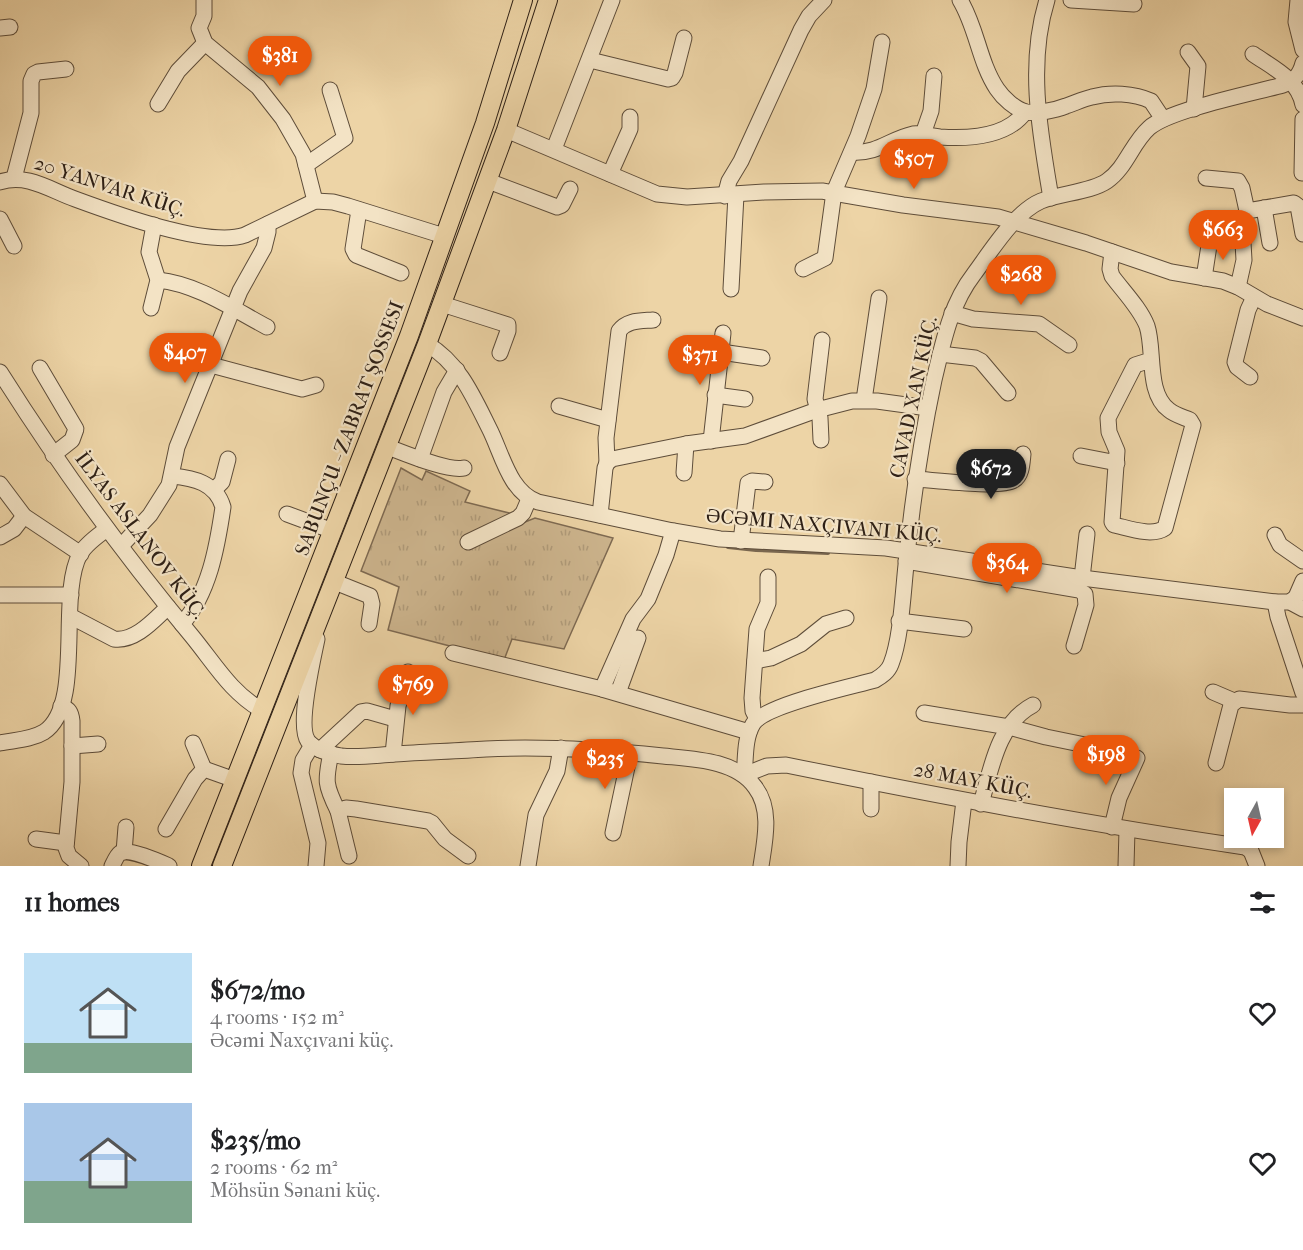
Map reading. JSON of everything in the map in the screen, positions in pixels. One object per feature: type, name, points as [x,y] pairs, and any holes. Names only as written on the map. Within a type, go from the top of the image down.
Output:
[{"type":"main road","name":"SABUNÇU - ZABRAT ŞOSSESI","points":[[201,866],[409,336],[485,123],[523,0]]},
{"type":"main road","points":[[222,866],[428,344],[507,130],[548,0]]},
{"type":"main road","points":[[409,336],[428,344]]},
{"type":"street","points":[[204,0],[204,16],[199,28],[205,43],[258,87],[284,119],[303,154],[315,201],[333,202],[444,236]]},
{"type":"street","points":[[554,149],[612,0]]},
{"type":"street","points":[[731,290],[729,181],[741,161],[801,30],[809,16],[824,0]]},
{"type":"street","points":[[960,0],[969,17],[995,87],[1004,98],[1032,112]]},
{"type":"street","points":[[1047,0],[1037,40],[1032,112],[1051,198]]},
{"type":"street","points":[[1071,0],[1134,4]]},
{"type":"street","points":[[1298,0],[1296,22],[1303,50]]},
{"type":"street","points":[[590,60],[668,79],[672,78],[675,73],[684,39]]},
{"type":"street","points":[[803,269],[825,258],[834,192],[852,152],[874,89],[882,42]]},
{"type":"street","points":[[158,104],[178,71],[205,43]]},
{"type":"street","points":[[1188,52],[1196,61],[1198,73],[1193,100],[1194,109]]},
{"type":"street","points":[[1253,54],[1293,81],[1301,95],[1303,105]]},
{"type":"street","points":[[1293,81],[1301,71],[1303,63]]},
{"type":"street","points":[[7,180],[31,113],[31,81],[34,74],[66,69]]},
{"type":"street","points":[[923,134],[931,111],[934,76]]},
{"type":"street","name":"CAVAD XAN KÜÇ.","points":[[753,725],[783,706],[882,676],[890,666],[899,621],[915,479],[940,354],[952,312],[965,285],[1015,222],[1033,205],[1106,182],[1119,169],[1149,127],[1162,119],[1293,81]]},
{"type":"street","points":[[306,165],[345,138],[330,90]]},
{"type":"street","points":[[852,152],[863,153],[874,150],[908,136],[923,134],[941,137],[972,136],[991,133],[1010,126],[1032,112],[1057,110],[1090,97],[1117,94],[1151,101],[1162,119]]},
{"type":"street","points":[[610,174],[630,129],[630,117]]},
{"type":"street","points":[[1302,173],[1303,119]]},
{"type":"street","points":[[507,130],[657,194],[687,197],[804,190],[834,192],[903,205],[986,215],[1112,252],[1157,268],[1223,281],[1303,318]]},
{"type":"street","points":[[1206,178],[1238,181],[1242,188],[1247,211],[1242,225],[1244,260],[1238,287]]},
{"type":"street","name":"20 YANVAR KÜÇ.","points":[[7,180],[33,182],[75,199],[154,225],[228,239],[245,235],[315,201]]},
{"type":"street","points":[[488,181],[557,207],[562,205],[570,189]]},
{"type":"street","points":[[1247,211],[1294,203],[1298,206],[1303,234]]},
{"type":"street","points":[[1264,208],[1270,243]]},
{"type":"street","points":[[359,210],[353,249],[356,255],[401,273]]},
{"type":"street","points":[[0,219],[14,246]]},
{"type":"street","points":[[120,546],[150,515],[165,493],[172,476],[177,447],[245,281],[264,248],[268,224]]},
{"type":"street","points":[[151,308],[158,280],[149,252],[154,225]]},
{"type":"street","points":[[1204,278],[1210,239]]},
{"type":"street","points":[[1112,252],[1110,269],[1112,276],[1146,325],[1151,360],[1153,378],[1162,404],[1170,411],[1190,420],[1192,425],[1165,528],[1154,532],[1114,525],[1112,522],[1117,463],[1115,443],[1109,432],[1108,418],[1135,365],[1151,360]]},
{"type":"street","points":[[158,280],[183,285],[267,327]]},
{"type":"street","points":[[1250,377],[1237,367],[1235,362],[1248,310],[1254,297]]},
{"type":"street","points":[[864,400],[879,298]]},
{"type":"street","points":[[442,304],[508,325],[500,353]]},
{"type":"street","points":[[952,312],[973,319],[1039,324],[1069,345]]},
{"type":"street","points":[[600,515],[619,330],[623,325],[632,322],[652,320]]},
{"type":"street","points":[[711,441],[723,333]]},
{"type":"street","points":[[821,440],[815,392],[822,340]]},
{"type":"street","points":[[428,344],[448,358],[457,370],[490,428],[514,482],[522,494],[530,499],[674,531],[741,541],[852,546],[1079,590],[1084,594],[1086,605],[1074,646]]},
{"type":"street","points":[[721,352],[762,358]]},
{"type":"street","points":[[940,354],[975,358],[981,361],[1008,393]]},
{"type":"street","points":[[211,365],[302,389],[316,385]]},
{"type":"street","points":[[40,368],[76,429],[75,438],[53,455]]},
{"type":"street","points":[[420,459],[444,392],[457,370]]},
{"type":"street","name":"İLYAS ASLANOV KÜÇ.","points":[[0,372],[53,455],[120,546],[233,689],[263,711]]},
{"type":"street","points":[[716,395],[745,399]]},
{"type":"street","points":[[607,463],[612,459],[686,444],[745,436],[841,403],[864,400],[928,408]]},
{"type":"street","points":[[559,406],[608,420]]},
{"type":"street","points":[[684,473],[686,444]]},
{"type":"street","points":[[388,447],[456,469],[464,468]]},
{"type":"street","points":[[915,479],[1010,483],[1016,480],[1021,472],[1023,454]]},
{"type":"street","points":[[1081,456],[1117,463]]},
{"type":"street","points":[[214,490],[222,482],[228,459]]},
{"type":"street","points":[[172,476],[193,479],[214,490],[223,507],[208,578],[193,612],[182,624]]},
{"type":"street","points":[[741,541],[748,483],[765,482]]},
{"type":"street","points":[[0,484],[24,516],[81,554]]},
{"type":"street","points":[[468,542],[518,518],[530,499]]},
{"type":"street","points":[[286,514],[333,531]]},
{"type":"street","points":[[0,537],[14,529],[24,516]]},
{"type":"street","points":[[0,743],[31,738],[46,730],[56,717],[61,706],[67,675],[76,564],[92,541],[107,529]]},
{"type":"street","points":[[602,689],[633,619],[648,599],[674,531]]},
{"type":"street","points":[[1082,578],[1088,534]]},
{"type":"street","points":[[1275,535],[1280,545],[1303,561]]},
{"type":"street","points":[[906,556],[1289,605]]},
{"type":"street","points":[[744,775],[753,725],[752,706],[758,629],[768,603],[768,577]]},
{"type":"street","points":[[1303,581],[1296,597],[1278,617],[1303,693]]},
{"type":"street","points":[[335,582],[372,599],[369,624]]},
{"type":"street","points":[[6,600],[71,605],[114,639],[122,640],[129,638],[152,622],[168,607]]},
{"type":"street","points":[[755,661],[778,655],[806,640],[826,624],[846,618]]},
{"type":"street","points":[[320,621],[304,717],[304,734],[321,750],[353,756],[561,748],[630,753],[707,762],[728,767],[744,775],[754,785],[764,806],[765,834],[761,866]]},
{"type":"street","points":[[899,621],[964,629]]},
{"type":"street","points":[[618,693],[638,638]]},
{"type":"street","points":[[453,653],[753,725]]},
{"type":"street","points":[[393,754],[395,719],[408,672]]},
{"type":"street","points":[[1213,692],[1234,701]]},
{"type":"street","points":[[1215,763],[1234,701],[1239,699],[1303,705]]},
{"type":"street","points":[[981,804],[997,750],[1009,727],[1016,717],[1033,705]]},
{"type":"street","points":[[61,706],[71,713],[71,798],[66,843],[69,856],[81,866]]},
{"type":"street","points":[[316,866],[318,843],[301,773],[303,760],[321,750],[361,712],[367,711],[395,719]]},
{"type":"street","points":[[924,713],[1009,727],[1090,746]]},
{"type":"street","points":[[193,743],[204,770],[235,780]]},
{"type":"street","points":[[72,746],[98,744]]},
{"type":"street","points":[[528,866],[536,815],[557,771],[561,748]]},
{"type":"street","points":[[321,750],[326,783],[338,811],[349,856]]},
{"type":"street","points":[[613,833],[630,753]]},
{"type":"street","points":[[1112,827],[1119,798],[1137,758]]},
{"type":"street","name":"28 MAY KÜÇ.","points":[[744,775],[767,766],[786,765],[964,801],[1127,830],[1245,847],[1251,851],[1257,866]]},
{"type":"street","points":[[166,829],[195,779],[204,770]]},
{"type":"street","points":[[871,782],[871,809]]},
{"type":"street","points":[[958,866],[964,801]]},
{"type":"street","points":[[338,811],[346,808],[428,820],[445,839],[468,856]]},
{"type":"street","points":[[124,852],[126,827]]},
{"type":"street","points":[[1126,866],[1127,830]]},
{"type":"street","points":[[36,839],[66,843]]},
{"type":"street","points":[[112,866],[118,855],[124,852],[134,853],[169,866]]},
{"type":"green space","points":[[401,468],[422,480],[426,471],[470,491],[465,502],[509,513],[515,526],[535,518],[613,538],[564,649],[512,639],[504,660],[388,630],[399,587],[361,571]]},
{"type":"waterway","points":[[728,547],[828,553]]}]
